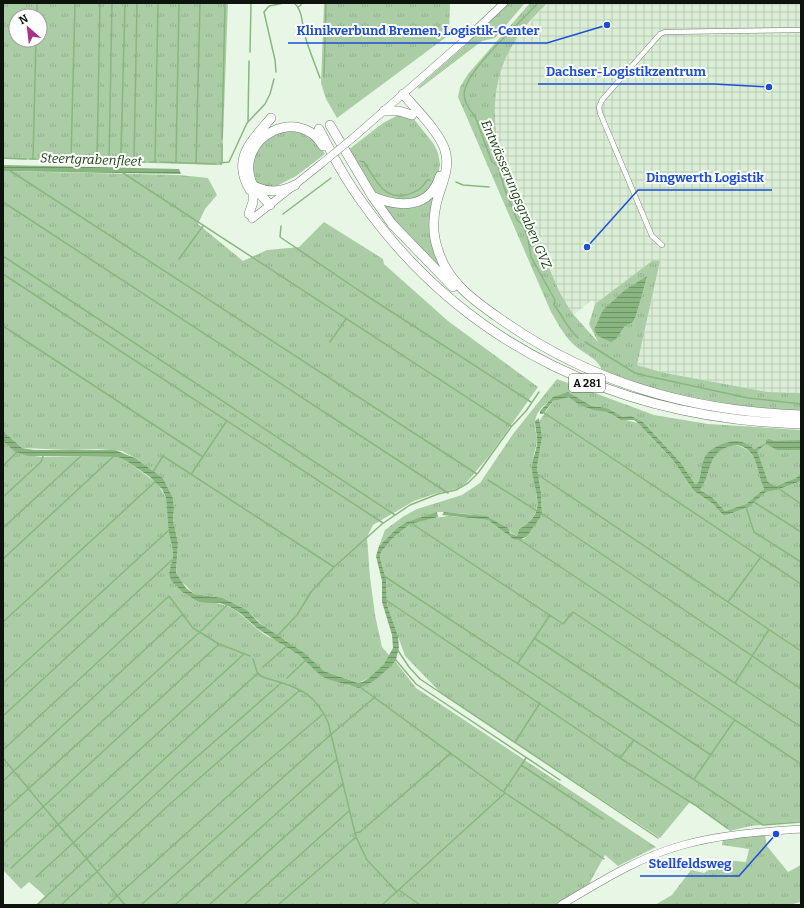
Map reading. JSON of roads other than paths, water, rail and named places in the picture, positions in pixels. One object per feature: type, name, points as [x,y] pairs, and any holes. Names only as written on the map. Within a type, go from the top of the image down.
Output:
[{"type":"highway","points":[[372,196],[385,202],[402,205],[417,202],[428,196],[437,184],[442,170],[441,157],[438,148],[412,115],[401,96]]},
{"type":"highway","points":[[401,96],[436,135],[444,149],[447,171],[436,206],[434,227],[435,237],[438,250],[448,273],[465,292]]},
{"type":"highway","points":[[384,111],[399,111],[412,115]]},
{"type":"highway","points":[[268,207],[243,177],[242,162],[249,145],[271,118]]},
{"type":"highway","name":"A 281","points":[[330,125],[372,196],[392,224],[454,288],[465,292],[507,324],[540,345],[594,373],[623,384],[669,398],[715,407],[801,415]]},
{"type":"highway","points":[[250,216],[254,191],[249,165],[257,142],[266,134],[282,128],[296,128],[309,132],[322,143],[333,164],[342,171]]},
{"type":"highway","name":"A 281","points":[[319,129],[361,202],[382,229],[413,263],[474,317],[532,356],[587,383],[650,404],[688,413],[735,420],[801,424]]},
{"type":"highway","points":[[254,191],[279,191],[295,185]]},
{"type":"street","points":[[250,216],[268,207],[354,137],[504,3]]},
{"type":"street","points":[[662,245],[652,236],[600,113],[599,107],[602,100],[660,34],[665,32],[801,30]]},
{"type":"street","points":[[561,905],[622,870],[650,857],[682,845],[724,836],[801,829]]},
{"type":"waterway","points":[[37,3],[37,8]]},
{"type":"waterway","name":"Steertgrabenfleet","points":[[71,160],[75,3]]},
{"type":"waterway","name":"Steertgrabenfleet","points":[[97,160],[100,3]]},
{"type":"waterway","name":"Steertgrabenfleet","points":[[109,161],[112,3]]},
{"type":"waterway","name":"Steertgrabenfleet","points":[[121,153],[125,3]]},
{"type":"waterway","name":"Steertgrabenfleet","points":[[134,161],[137,3]]},
{"type":"waterway","points":[[155,162],[158,3]]},
{"type":"waterway","points":[[176,162],[179,3]]},
{"type":"waterway","points":[[196,163],[200,3]]},
{"type":"waterway","points":[[222,139],[225,3]]},
{"type":"waterway","points":[[250,52],[251,3]]},
{"type":"waterway","points":[[276,72],[275,60],[264,12],[269,6],[284,3]]},
{"type":"waterway","points":[[294,3],[301,14],[305,36],[320,78]]},
{"type":"waterway","points":[[298,7],[301,3]]},
{"type":"waterway","points":[[324,77],[326,3]]},
{"type":"waterway","name":"Entwässerungsgraben GVZ","points":[[538,3],[486,57],[469,79],[464,96],[468,107],[475,116],[492,162],[498,166],[504,187],[517,220],[522,224],[528,238],[531,257],[555,300],[554,305],[578,338]]},
{"type":"waterway","points":[[33,159],[36,48]]},
{"type":"waterway","points":[[248,122],[249,61]]},
{"type":"waterway","points":[[220,163],[229,162],[247,123],[265,104],[270,94],[274,79]]},
{"type":"waterway","points":[[222,144],[222,163]]},
{"type":"waterway","points":[[3,158],[26,159]]},
{"type":"waterway","name":"Steertgrabenfleet","points":[[30,159],[36,159]]},
{"type":"waterway","name":"Steertgrabenfleet","points":[[40,160],[91,160]]},
{"type":"waterway","name":"Steertgrabenfleet","points":[[94,160],[122,161]]},
{"type":"waterway","name":"Steertgrabenfleet","points":[[125,161],[145,162]]},
{"type":"waterway","points":[[360,161],[364,162],[382,188],[393,195],[400,196],[413,193],[418,190],[427,180],[430,180]]},
{"type":"waterway","points":[[150,162],[157,162]]},
{"type":"waterway","points":[[160,162],[216,164]]},
{"type":"waterway","points":[[9,170],[477,474]]},
{"type":"waterway","name":"Steertgrabenfleet","points":[[123,173],[511,426]]},
{"type":"waterway","points":[[283,214],[331,178]]},
{"type":"waterway","points":[[456,182],[463,185],[489,187]]},
{"type":"waterway","points":[[3,202],[448,493]]},
{"type":"waterway","points":[[179,259],[203,226]]},
{"type":"waterway","points":[[281,226],[280,237],[364,294],[531,402]]},
{"type":"waterway","points":[[3,256],[395,515]]},
{"type":"waterway","points":[[3,274],[383,523]]},
{"type":"waterway","points":[[330,342],[346,319]]},
{"type":"waterway","points":[[3,326],[203,457]]},
{"type":"waterway","name":"Entwässerungsgraben GVZ","points":[[585,342],[635,373],[748,398],[801,404]]},
{"type":"waterway","points":[[278,635],[297,615],[311,592],[334,567],[382,524],[410,505],[438,494],[456,490],[468,483],[478,473],[511,427],[526,411],[539,392]]},
{"type":"waterway","points":[[543,412],[801,584]]},
{"type":"waterway","points":[[192,473],[226,422]]},
{"type":"waterway","points":[[3,466],[17,452]]},
{"type":"waterway","points":[[3,497],[41,462],[43,456]]},
{"type":"waterway","points":[[3,528],[81,456]]},
{"type":"waterway","points":[[3,559],[114,456]]},
{"type":"waterway","points":[[153,472],[163,456],[334,567]]},
{"type":"waterway","points":[[537,474],[801,651]]},
{"type":"waterway","points":[[488,480],[537,511]]},
{"type":"waterway","points":[[3,622],[156,481]]},
{"type":"waterway","points":[[778,488],[801,504]]},
{"type":"waterway","points":[[754,502],[801,532]]},
{"type":"waterway","points":[[746,507],[754,532],[801,562]]},
{"type":"waterway","points":[[541,513],[801,689]]},
{"type":"waterway","points":[[411,523],[563,624],[573,612],[801,764]]},
{"type":"waterway","points":[[3,683],[169,530]]},
{"type":"waterway","points":[[520,540],[801,727]]},
{"type":"waterway","points":[[728,602],[760,558]]},
{"type":"waterway","points":[[3,716],[172,560]]},
{"type":"waterway","points":[[384,576],[763,825],[801,822]]},
{"type":"waterway","points":[[3,750],[169,596],[193,628],[219,644],[250,656]]},
{"type":"waterway","points":[[386,600],[620,758],[695,805],[727,828]]},
{"type":"waterway","points":[[3,812],[203,629],[227,605]]},
{"type":"waterway","points":[[3,781],[182,615]]},
{"type":"waterway","points":[[518,663],[550,615]]},
{"type":"waterway","points":[[735,683],[768,631]]},
{"type":"waterway","points":[[534,638],[711,755]]},
{"type":"waterway","points":[[3,844],[219,644]]},
{"type":"waterway","points":[[263,667],[287,646]]},
{"type":"waterway","points":[[397,649],[409,667],[420,679],[658,838]]},
{"type":"waterway","points":[[11,868],[244,654]]},
{"type":"waterway","points":[[253,659],[257,672],[261,676],[302,691],[319,706],[328,722],[356,837],[367,860],[397,892]]},
{"type":"waterway","points":[[395,659],[416,684],[560,780]]},
{"type":"waterway","points":[[287,678],[306,660]]},
{"type":"waterway","points":[[36,877],[258,673]]},
{"type":"waterway","points":[[37,905],[174,777],[281,683]]},
{"type":"waterway","points":[[360,687],[505,793],[604,859]]},
{"type":"waterway","points":[[61,905],[170,804],[300,690]]},
{"type":"waterway","points":[[141,905],[328,737],[375,697]]},
{"type":"waterway","points":[[515,742],[540,703]]},
{"type":"waterway","points":[[107,905],[249,777],[323,714]]},
{"type":"waterway","points":[[694,779],[734,721]]},
{"type":"waterway","points":[[620,758],[634,740]]},
{"type":"waterway","points":[[355,833],[360,832],[451,753]]},
{"type":"waterway","points":[[3,758],[125,905]]},
{"type":"waterway","points":[[504,791],[526,758]]},
{"type":"waterway","points":[[175,905],[336,760]]},
{"type":"waterway","points":[[521,765],[603,819]]},
{"type":"waterway","points":[[209,905],[343,784]]},
{"type":"waterway","points":[[382,905],[505,793]]},
{"type":"waterway","points":[[244,905],[349,811]]},
{"type":"waterway","points":[[278,905],[356,837]]},
{"type":"waterway","points":[[399,890],[420,905]]},
{"type":"place","name":"Klinikverbund Bremen, Logistik-Center","points":[[607,25]]},
{"type":"place","name":"Dachser-Logistikzentrum","points":[[769,87]]},
{"type":"place","name":"Dingwerth Logistik","points":[[587,247]]},
{"type":"place","name":"Stellfeldsweg","points":[[776,834]]}]
